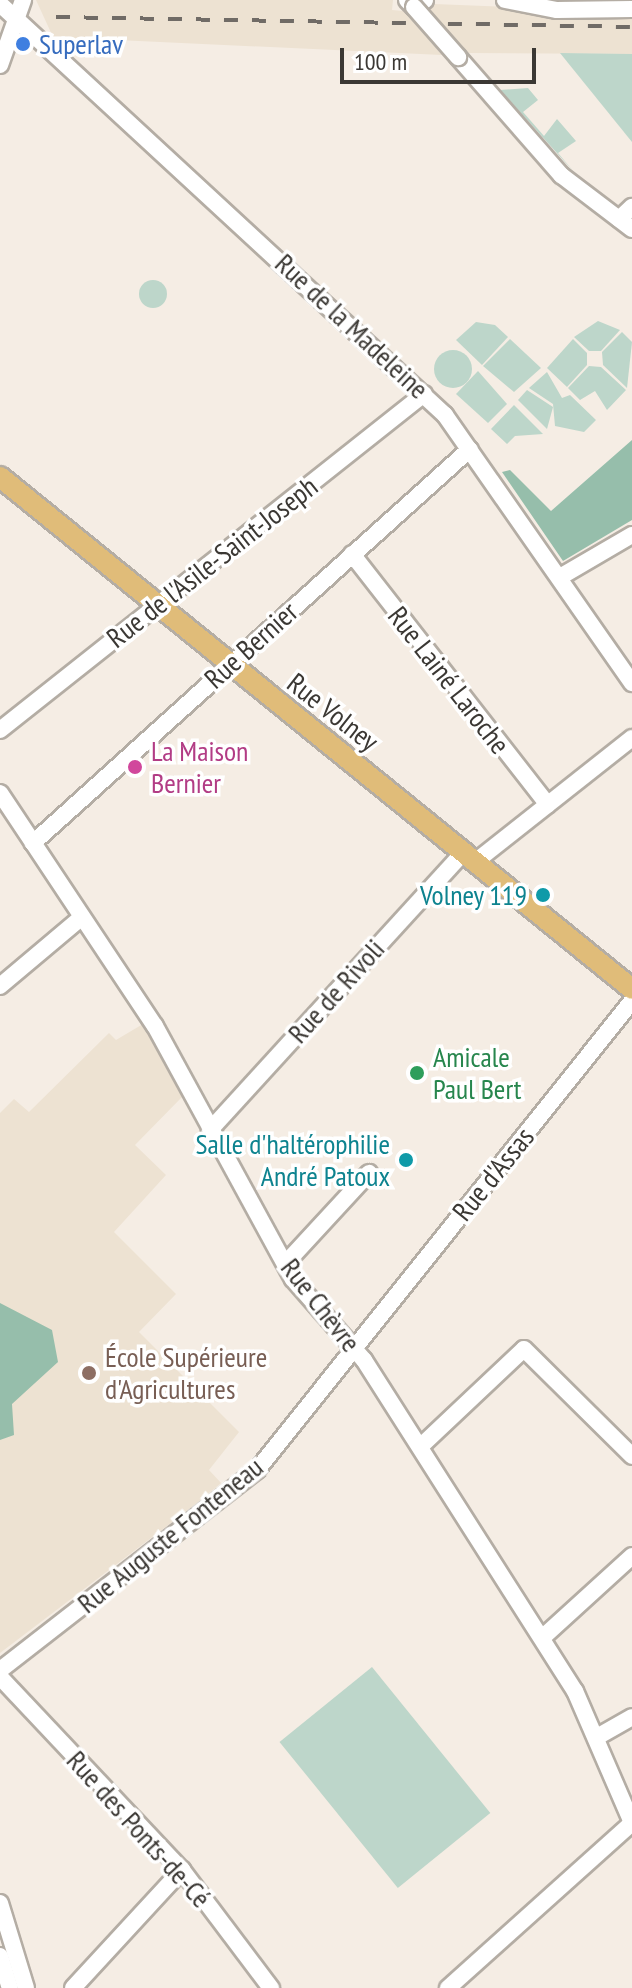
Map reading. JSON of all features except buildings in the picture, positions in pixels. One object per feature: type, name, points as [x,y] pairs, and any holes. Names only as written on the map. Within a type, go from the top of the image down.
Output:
[{"type":"main road","name":"Rue Volney","points":[[0,477],[632,989]]},
{"type":"street","points":[[0,65],[3,43],[18,17],[23,0]]},
{"type":"street","points":[[505,0],[557,10],[632,9]]},
{"type":"street","points":[[415,3],[561,175],[625,224],[632,207]]},
{"type":"street","name":"Rue de la Madeleine","points":[[0,4],[18,17],[424,394],[470,449],[632,683]]},
{"type":"street","name":"Rue de l'Asile-Saint-Joseph","points":[[0,730],[424,394]]},
{"type":"street","name":"Rue Bernier","points":[[33,843],[232,667],[470,449]]},
{"type":"street","points":[[560,577],[632,535]]},
{"type":"street","name":"Rue Lainé Laroche","points":[[352,554],[548,805]]},
{"type":"street","name":"Rue de Rivoli","points":[[210,1130],[469,858],[548,805],[632,738]]},
{"type":"street","name":"Rue Chèvre","points":[[0,793],[160,1034],[285,1264],[352,1345],[421,1446],[542,1638],[597,1737],[632,1823]]},
{"type":"street","points":[[0,986],[82,917]]},
{"type":"street","name":"Rue d'Assas","points":[[352,1345],[632,1001]]},
{"type":"street","points":[[285,1264],[369,1173]]},
{"type":"street","name":"Rue Auguste Fonteneau","points":[[0,1670],[257,1470],[352,1345]]},
{"type":"street","points":[[421,1446],[524,1349],[632,1456]]},
{"type":"street","points":[[542,1638],[632,1556]]},
{"type":"street","name":"Rue des Ponts-de-Cé","points":[[0,1677],[182,1870],[271,1988]]},
{"type":"street","points":[[597,1737],[632,1717]]},
{"type":"street","points":[[448,1988],[632,1823]]},
{"type":"street","points":[[73,1988],[182,1870]]},
{"type":"street","points":[[0,1903],[26,1988]]},
{"type":"street","points":[[0,1956],[10,1988]]},
{"type":"shaded area","points":[[36,0],[393,0],[392,10],[403,11],[442,55],[53,37]]},
{"type":"shaded area","points":[[434,4],[632,12],[632,54],[467,53],[430,11]]},
{"type":"shaded area","name":"École Supérieure d'Agricultures","points":[[143,1024],[183,1096],[135,1145],[166,1175],[114,1232],[176,1294],[139,1332],[239,1432],[209,1470],[222,1484],[0,1653],[0,1113],[14,1099],[29,1112],[109,1033],[116,1040]]},
{"type":"green space","points":[[560,53],[632,54],[632,142]]},
{"type":"green space","points":[[528,88],[538,100],[523,112],[544,136],[557,119],[576,141],[558,153],[574,172],[500,90]]},
{"type":"green space","points":[[153,280],[163,284],[167,294],[163,304],[153,308],[143,304],[139,294],[143,284]]},
{"type":"green space","points":[[598,321],[620,330],[601,351],[589,351],[574,337]]},
{"type":"green space","points":[[476,322],[495,325],[508,337],[482,365],[456,340]]},
{"type":"green space","points":[[622,332],[632,342],[627,388],[603,365],[602,352]]},
{"type":"green space","points":[[510,339],[541,368],[514,392],[483,366]]},
{"type":"green space","points":[[573,339],[587,353],[587,365],[567,387],[547,368]]},
{"type":"green space","points":[[453,350],[466,356],[472,369],[466,382],[453,388],[440,382],[434,369],[440,356]]},
{"type":"green space","points":[[589,366],[601,367],[626,390],[607,410],[595,391],[580,400],[568,388]]},
{"type":"green space","points":[[478,371],[507,404],[488,423],[456,394]]},
{"type":"green space","points":[[547,372],[562,398],[570,395],[596,420],[584,432],[555,426],[553,404],[529,388]]},
{"type":"green space","points":[[527,390],[553,407],[547,429],[518,400]]},
{"type":"green space","points":[[514,405],[543,434],[515,436],[507,444],[491,429]]},
{"type":"green space","points":[[632,440],[632,520],[563,561],[502,472],[510,470],[551,511]]},
{"type":"green space","points":[[0,1303],[52,1330],[58,1362],[12,1404],[14,1435],[0,1440]]},
{"type":"green space","points":[[372,1667],[490,1813],[398,1888],[280,1742]]},
{"type":"railway","points":[[56,17],[632,27]]},
{"type":"place","name":"Superlav","points":[[23,44]]},
{"type":"place","name":"La Maison Bernier","points":[[135,767]]},
{"type":"place","name":"Volney 119","points":[[543,895]]},
{"type":"place","name":"Amicale Paul Bert","points":[[417,1073]]},
{"type":"place","name":"Salle d'haltérophilie André Patoux","points":[[406,1160]]},
{"type":"place","name":"École Supérieure d'Agricultures","points":[[89,1373]]}]
